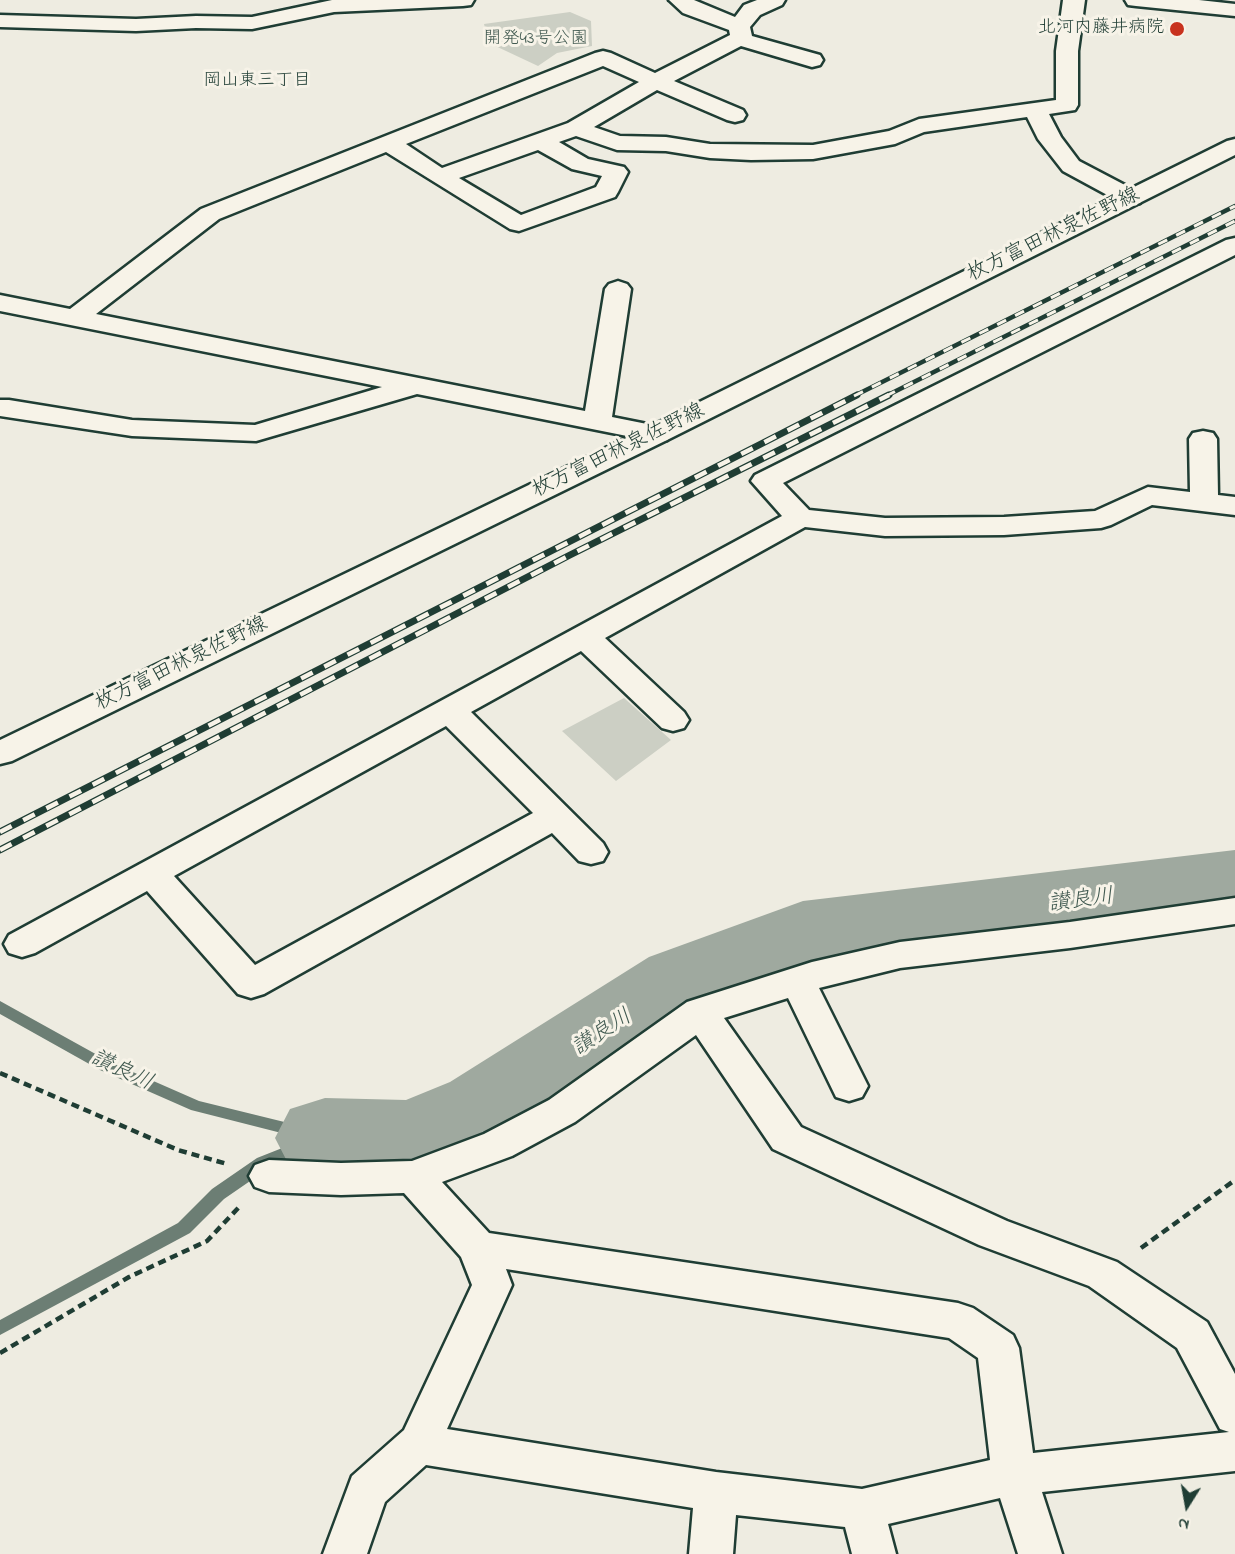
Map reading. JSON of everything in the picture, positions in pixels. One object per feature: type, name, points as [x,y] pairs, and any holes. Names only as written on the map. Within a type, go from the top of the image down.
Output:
[{"type":"street","points":[[0,21],[136,25],[196,22],[252,23],[334,6],[463,0]]},
{"type":"street","points":[[680,0],[739,33],[812,60]]},
{"type":"street","points":[[440,177],[576,128],[739,33],[752,10],[774,0]]},
{"type":"street","points":[[576,128],[617,142],[666,144],[710,151],[813,152],[895,137],[919,126],[1067,105],[1067,51],[1074,0]]},
{"type":"street","points":[[1136,0],[1235,9]]},
{"type":"street","points":[[75,318],[210,214],[603,58],[735,115]]},
{"type":"street","points":[[1035,110],[1050,139],[1071,166],[1131,198]]},
{"type":"street","points":[[388,143],[519,224],[606,192],[616,172],[580,164],[540,141]]},
{"type":"street","name":"枚方富田林泉佐野線","points":[[0,753],[657,434],[1235,146]]},
{"type":"street","points":[[800,518],[765,482],[1235,245]]},
{"type":"street","points":[[597,422],[618,289]]},
{"type":"street","points":[[0,303],[657,434]]},
{"type":"street","points":[[0,408],[132,428],[256,433],[417,385]]},
{"type":"street","points":[[1203,439],[1204,502]]},
{"type":"street","points":[[22,944],[800,518],[885,527],[1004,526],[1101,519],[1148,496],[1235,506]]},
{"type":"street","points":[[584,636],[673,720]]},
{"type":"street","points":[[450,710],[591,852]]},
{"type":"street","points":[[151,874],[251,984],[555,816]]},
{"type":"street","points":[[268,1176],[341,1179],[413,1177],[498,1145],[562,1111],[700,1012],[798,981],[900,955],[1070,935],[1235,911]]},
{"type":"street","points":[[798,981],[849,1086]]},
{"type":"street","points":[[700,1012],[787,1138],[993,1233],[1103,1274],[1192,1335],[1235,1415]]},
{"type":"street","points":[[345,1554],[367,1490],[418,1444],[492,1285],[478,1248],[413,1177]]},
{"type":"street","points":[[478,1248],[958,1321],[998,1348],[1014,1475],[1040,1554]]},
{"type":"street","points":[[418,1444],[716,1492],[862,1509],[1014,1475],[1235,1451]]},
{"type":"street","points":[[711,1554],[716,1492]]},
{"type":"street","points":[[862,1509],[874,1554]]},
{"type":"path","points":[[0,1073],[178,1150],[268,1176],[207,1241],[129,1277],[0,1353]]},
{"type":"path","points":[[1103,1274],[1235,1180]]},
{"type":"green space","name":"開発43号公園","points":[[570,12],[591,21],[592,46],[557,53],[538,66],[489,43],[484,24]]},
{"type":"green space","points":[[624,698],[671,740],[616,781],[562,731]]},
{"type":"waterway","name":"讃良川","points":[[325,1138],[412,1141],[485,1110],[682,982],[803,935],[1235,883]]},
{"type":"waterway","points":[[0,1007],[105,1066],[196,1106],[325,1138],[263,1163],[218,1194],[184,1228],[0,1328]]},
{"type":"railway","points":[[854,396],[1235,206]]},
{"type":"railway","points":[[886,396],[1235,221]]},
{"type":"railway","points":[[0,832],[857,395]]},
{"type":"railway","points":[[0,850],[570,555],[889,395]]},
{"type":"place","name":"北河内藤井病院","points":[[1177,29]]},
{"type":"district","name":"岡山東三丁目","points":[[257,82]]}]
